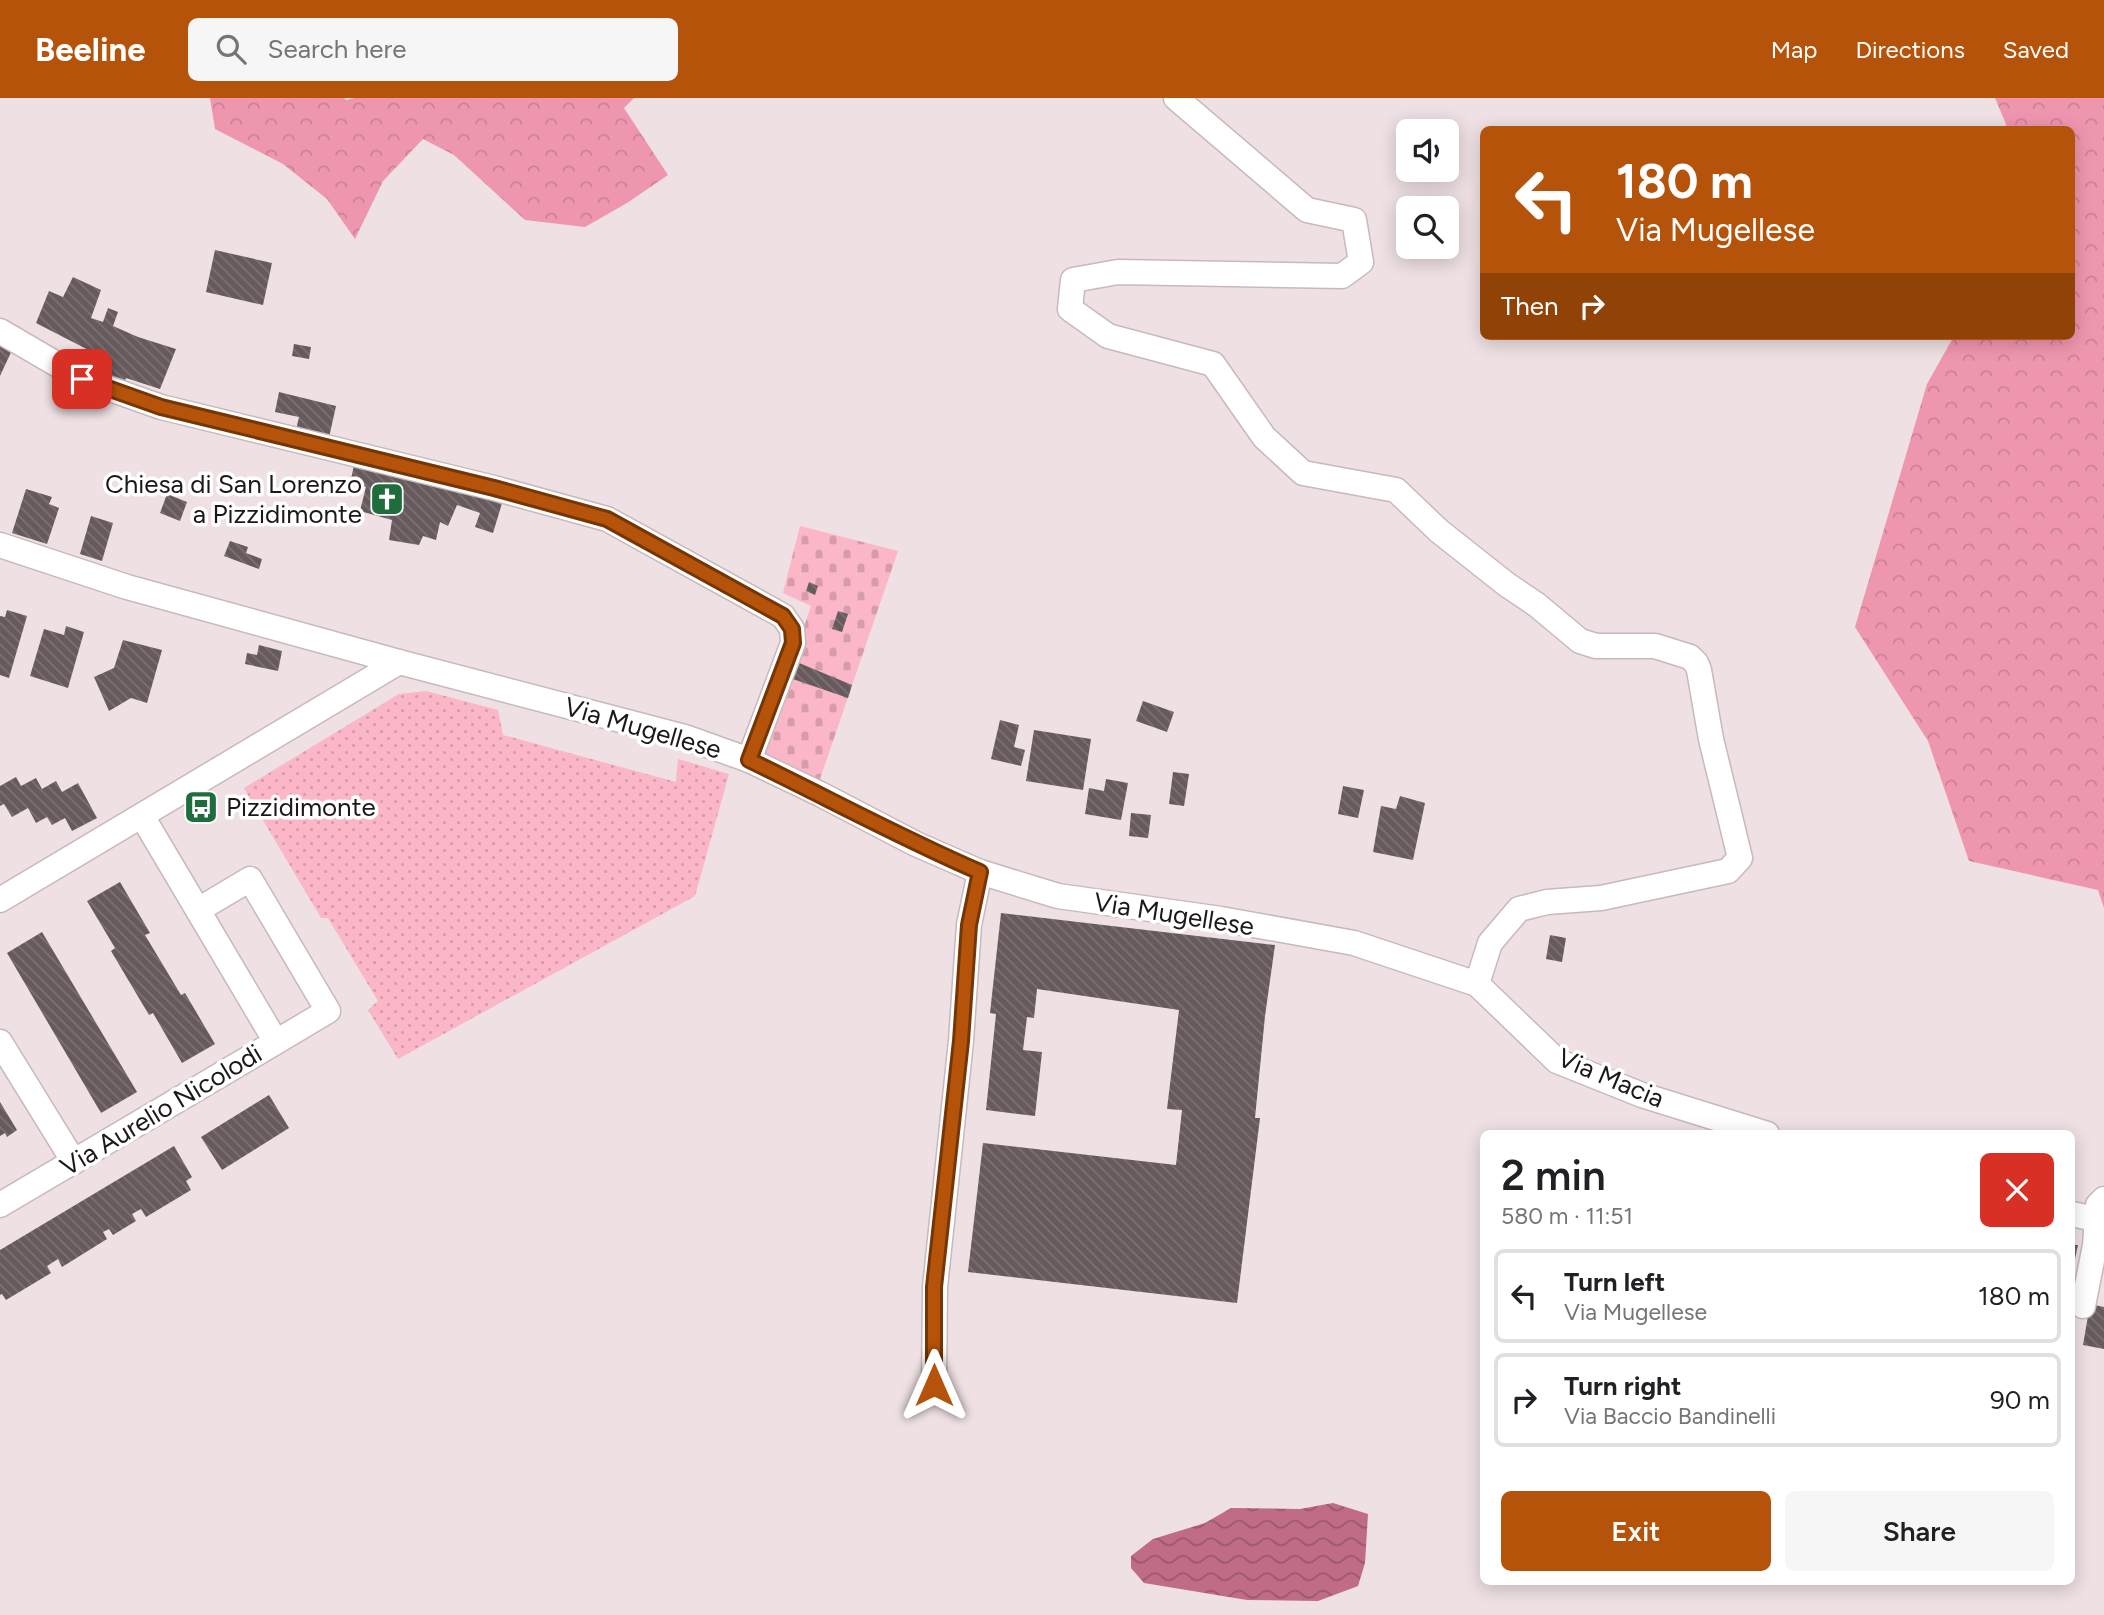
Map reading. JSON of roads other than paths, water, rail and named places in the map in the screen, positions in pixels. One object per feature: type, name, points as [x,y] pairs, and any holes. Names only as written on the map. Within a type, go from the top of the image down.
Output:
[{"type":"street","points":[[1176,98],[1307,210],[1354,220],[1362,262],[1342,276],[1118,272],[1073,280],[1070,309],[1108,337],[1213,364],[1264,436],[1303,472],[1396,489],[1439,531],[1580,640],[1596,646],[1655,646],[1690,657],[1699,670],[1711,739],[1740,858],[1728,871],[1601,898],[1548,902],[1519,909],[1490,943],[1477,984]]},
{"type":"street","points":[[0,331],[82,379],[161,407],[494,488],[607,519],[783,616],[792,629],[793,643],[749,760]]},
{"type":"street","name":"Via Mugellese","points":[[0,545],[127,587],[685,737],[749,760],[916,844],[980,872],[1058,897],[1221,919],[1354,943],[1477,984]]},
{"type":"street","points":[[0,900],[399,662]]},
{"type":"street","name":"Via Aurelio Nicolodi","points":[[0,1205],[276,1042],[142,816]]},
{"type":"street","points":[[934,1385],[934,1287],[961,1041],[969,925],[980,872]]},
{"type":"street","points":[[198,910],[250,879],[272,915],[328,1011],[276,1042]]},
{"type":"street","name":"Via Macia","points":[[1477,984],[1557,1061],[1642,1095],[1755,1130]]},
{"type":"street","points":[[0,1042],[74,1161]]},
{"type":"street","points":[[2075,1214],[2101,1213],[2083,1306]]},
{"type":"water","points":[[1333,1503],[1368,1514],[1365,1563],[1358,1586],[1318,1601],[1247,1600],[1144,1583],[1131,1568],[1131,1556],[1153,1539],[1205,1523],[1231,1508],[1300,1509]]},
{"type":"place","name":"Chiesa di San Lorenzo a Pizzidimonte","points":[[387,499]]},
{"type":"place","name":"Pizzidimonte","points":[[201,807]]}]
